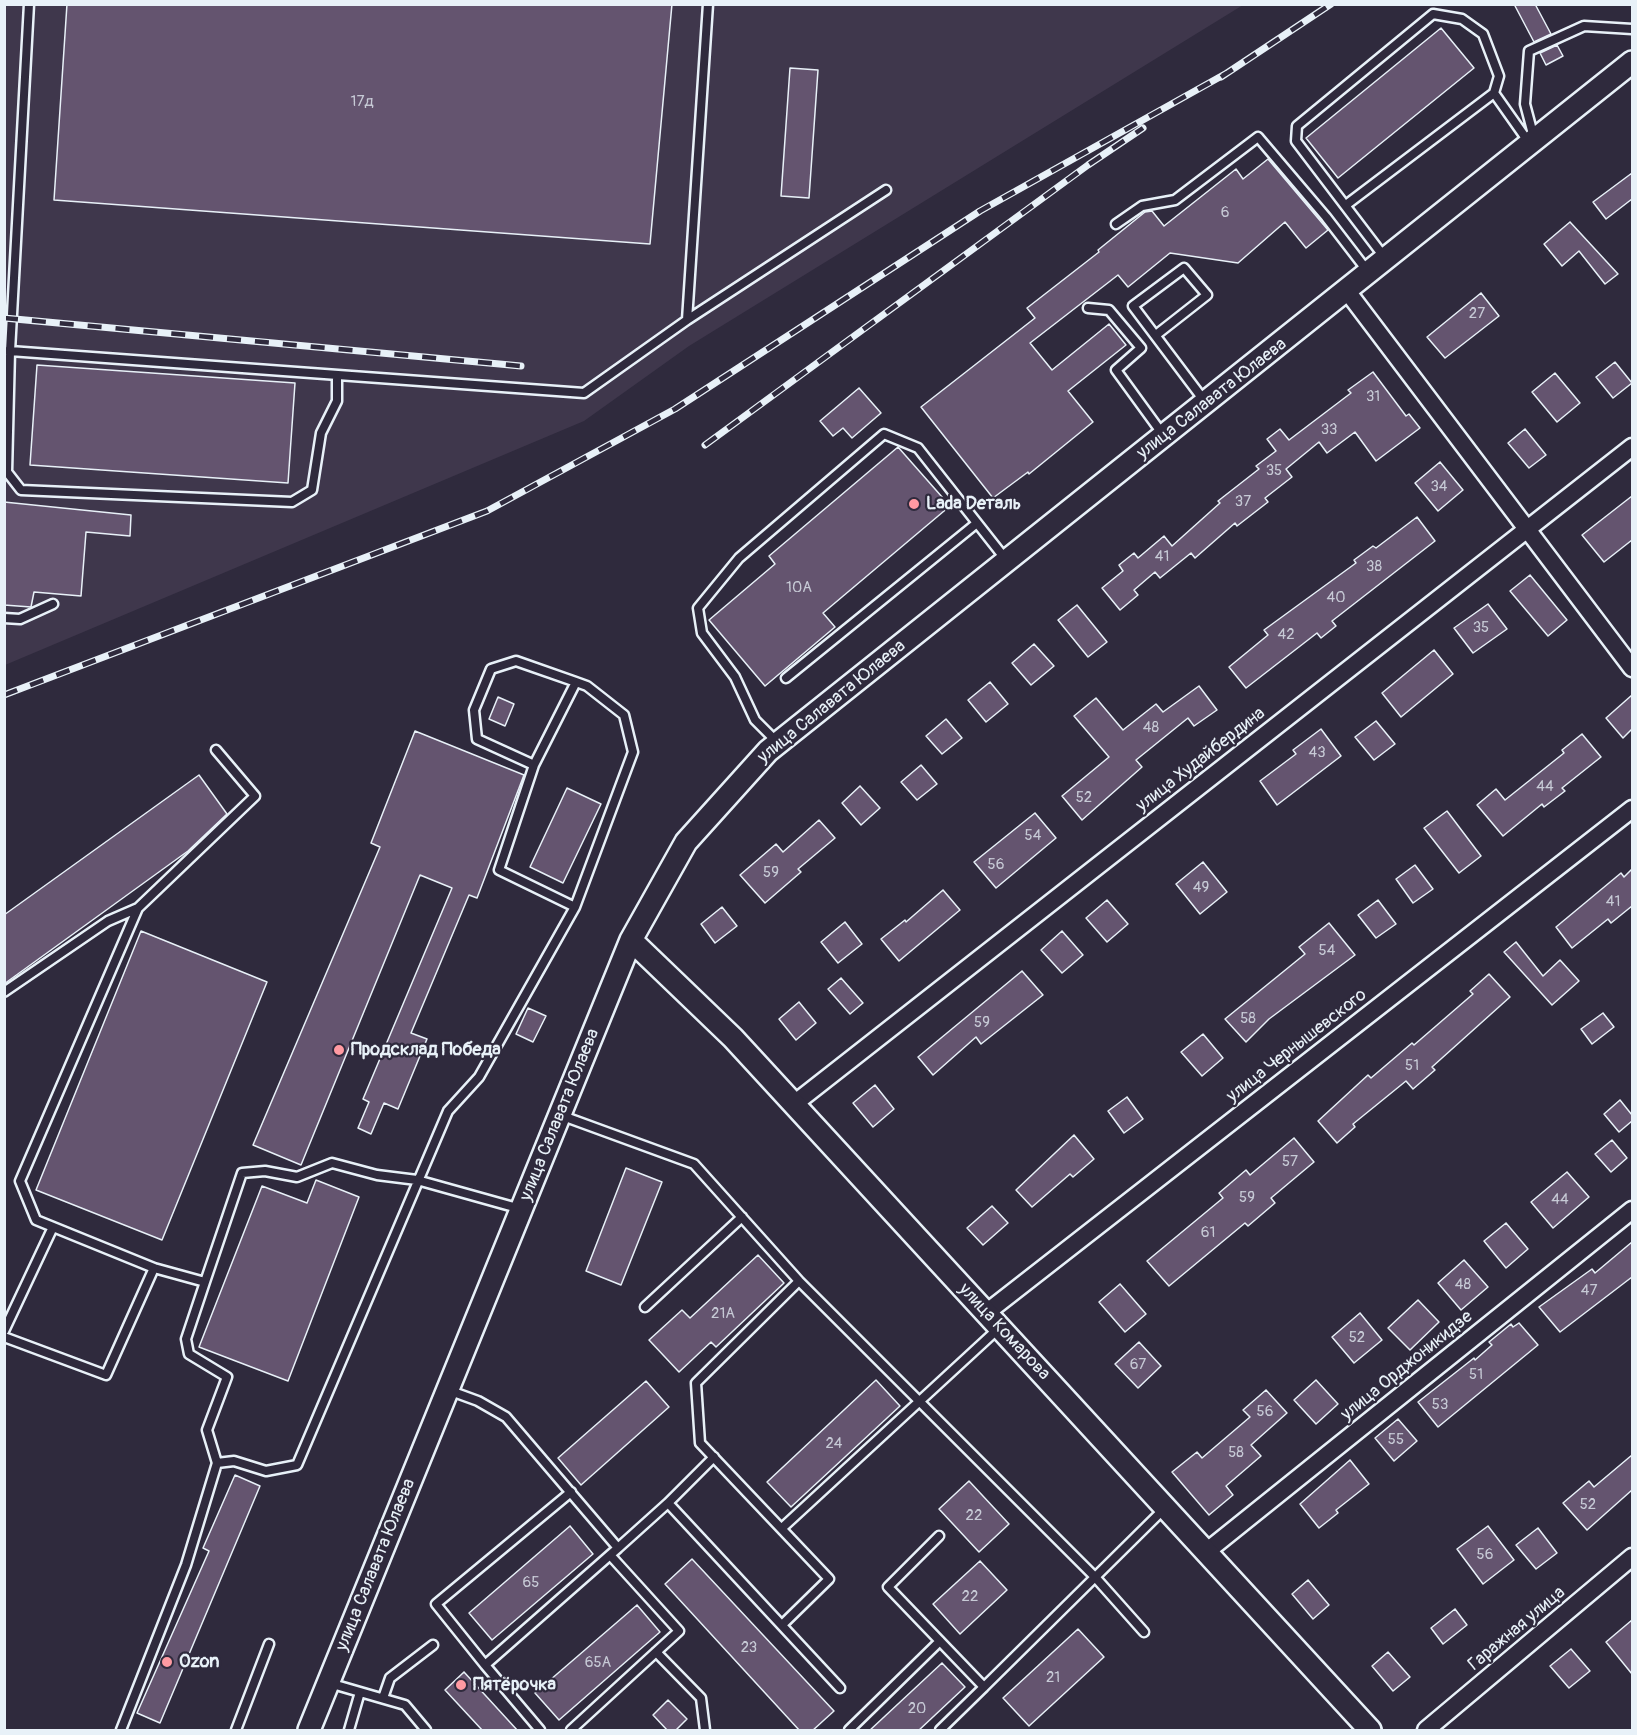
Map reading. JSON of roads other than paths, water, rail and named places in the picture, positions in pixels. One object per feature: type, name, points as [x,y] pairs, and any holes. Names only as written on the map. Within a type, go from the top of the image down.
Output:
[{"type":"street","name":"улица Салавата Юлаева","points":[[309,1731],[631,940],[686,842],[768,751],[1632,62]]},
{"type":"street","points":[[1347,291],[1632,668]]},
{"type":"street","name":"улица Худайбердина","points":[[794,1104],[1632,447]]},
{"type":"street","name":"улица Чернышевского","points":[[993,1320],[1632,809]]},
{"type":"street","name":"улица Комарова","points":[[631,940],[733,1038],[1370,1731]]},
{"type":"street","name":"улица Орджоникидзе","points":[[1206,1552],[1632,1210]]},
{"type":"street","name":"Гаражная улица","points":[[1426,1731],[1632,1557]]},
{"type":"lane","points":[[29,4],[9,288],[7,351],[7,472],[21,490],[292,502],[312,490],[321,433],[337,401],[338,375]]},
{"type":"lane","points":[[687,320],[708,4]]},
{"type":"lane","points":[[1346,205],[1494,93],[1499,76],[1483,34],[1462,19],[1433,14],[1297,126],[1296,141],[1387,259]]},
{"type":"lane","points":[[1532,143],[1525,104],[1529,51],[1584,26],[1632,29]]},
{"type":"lane","points":[[1494,93],[1532,143]]},
{"type":"lane","points":[[1116,224],[1143,206],[1175,200],[1258,137],[1326,217],[1369,273]]},
{"type":"lane","points":[[7,351],[584,393],[687,320],[886,190]]},
{"type":"lane","points":[[1156,335],[1208,295],[1184,268],[1133,306],[1206,403]]},
{"type":"lane","points":[[1088,308],[1109,310],[1141,348],[1116,370],[1164,436]]},
{"type":"lane","points":[[778,743],[755,720],[735,677],[702,633],[698,608],[739,558],[884,434],[918,448],[1007,561]]},
{"type":"lane","points":[[786,678],[976,523]]},
{"type":"lane","points":[[4,618],[20,619],[53,604]]},
{"type":"lane","points":[[217,1463],[234,1461],[266,1471],[297,1465],[448,1111],[479,1077],[575,907],[633,752],[624,715],[586,686],[516,661],[491,669],[474,710],[477,740],[534,765]]},
{"type":"lane","points":[[575,907],[499,870],[534,765],[576,682]]},
{"type":"lane","points":[[4,992],[108,921],[138,908],[255,796],[216,750]]},
{"type":"lane","points":[[138,908],[20,1181],[36,1220],[154,1268],[205,1282]]},
{"type":"lane","points":[[560,1115],[694,1164],[799,1281],[1095,1577],[1144,1632]]},
{"type":"lane","points":[[121,1731],[186,1565],[217,1463],[207,1430],[227,1377],[189,1354],[186,1339],[242,1173],[265,1171],[297,1177],[332,1163],[377,1175],[417,1180],[522,1209]]},
{"type":"lane","points":[[645,1307],[742,1217]]},
{"type":"lane","points":[[4,1331],[53,1227]]},
{"type":"lane","points":[[4,1337],[106,1375],[154,1268]]},
{"type":"lane","points":[[783,1624],[830,1579],[700,1443],[696,1383],[799,1281]]},
{"type":"lane","points":[[782,1528],[920,1401],[993,1320]]},
{"type":"lane","points":[[447,1390],[478,1401],[506,1417],[618,1548]]},
{"type":"lane","points":[[485,1665],[668,1503],[714,1457]]},
{"type":"lane","points":[[540,1731],[436,1604],[572,1492]]},
{"type":"lane","points":[[668,1503],[783,1624],[840,1688]]},
{"type":"lane","points":[[940,1731],[1165,1508]]},
{"type":"lane","points":[[939,1536],[888,1587],[984,1687]]},
{"type":"lane","points":[[571,1731],[679,1631],[610,1555]]},
{"type":"lane","points":[[849,1731],[940,1641]]},
{"type":"lane","points":[[236,1731],[269,1644]]},
{"type":"lane","points":[[383,1698],[390,1678],[433,1645]]},
{"type":"lane","points":[[656,1652],[701,1698],[705,1731]]},
{"type":"lane","points":[[328,1683],[405,1705],[426,1731]]},
{"type":"lane","points":[[349,1731],[360,1692]]},
{"type":"railway","points":[[1221,77],[1331,4]]},
{"type":"railway","points":[[4,695],[487,511],[675,409],[980,211],[1227,73]]},
{"type":"railway","points":[[705,445],[1088,165],[1143,128]]},
{"type":"railway","points":[[4,318],[521,366]]},
{"type":"place","name":"Lada Dеталь","points":[[914,504]]},
{"type":"place","name":"Продсклад Победа","points":[[339,1050]]},
{"type":"place","name":"Ozon","points":[[167,1662]]},
{"type":"place","name":"Пятёрочка","points":[[461,1685]]}]
